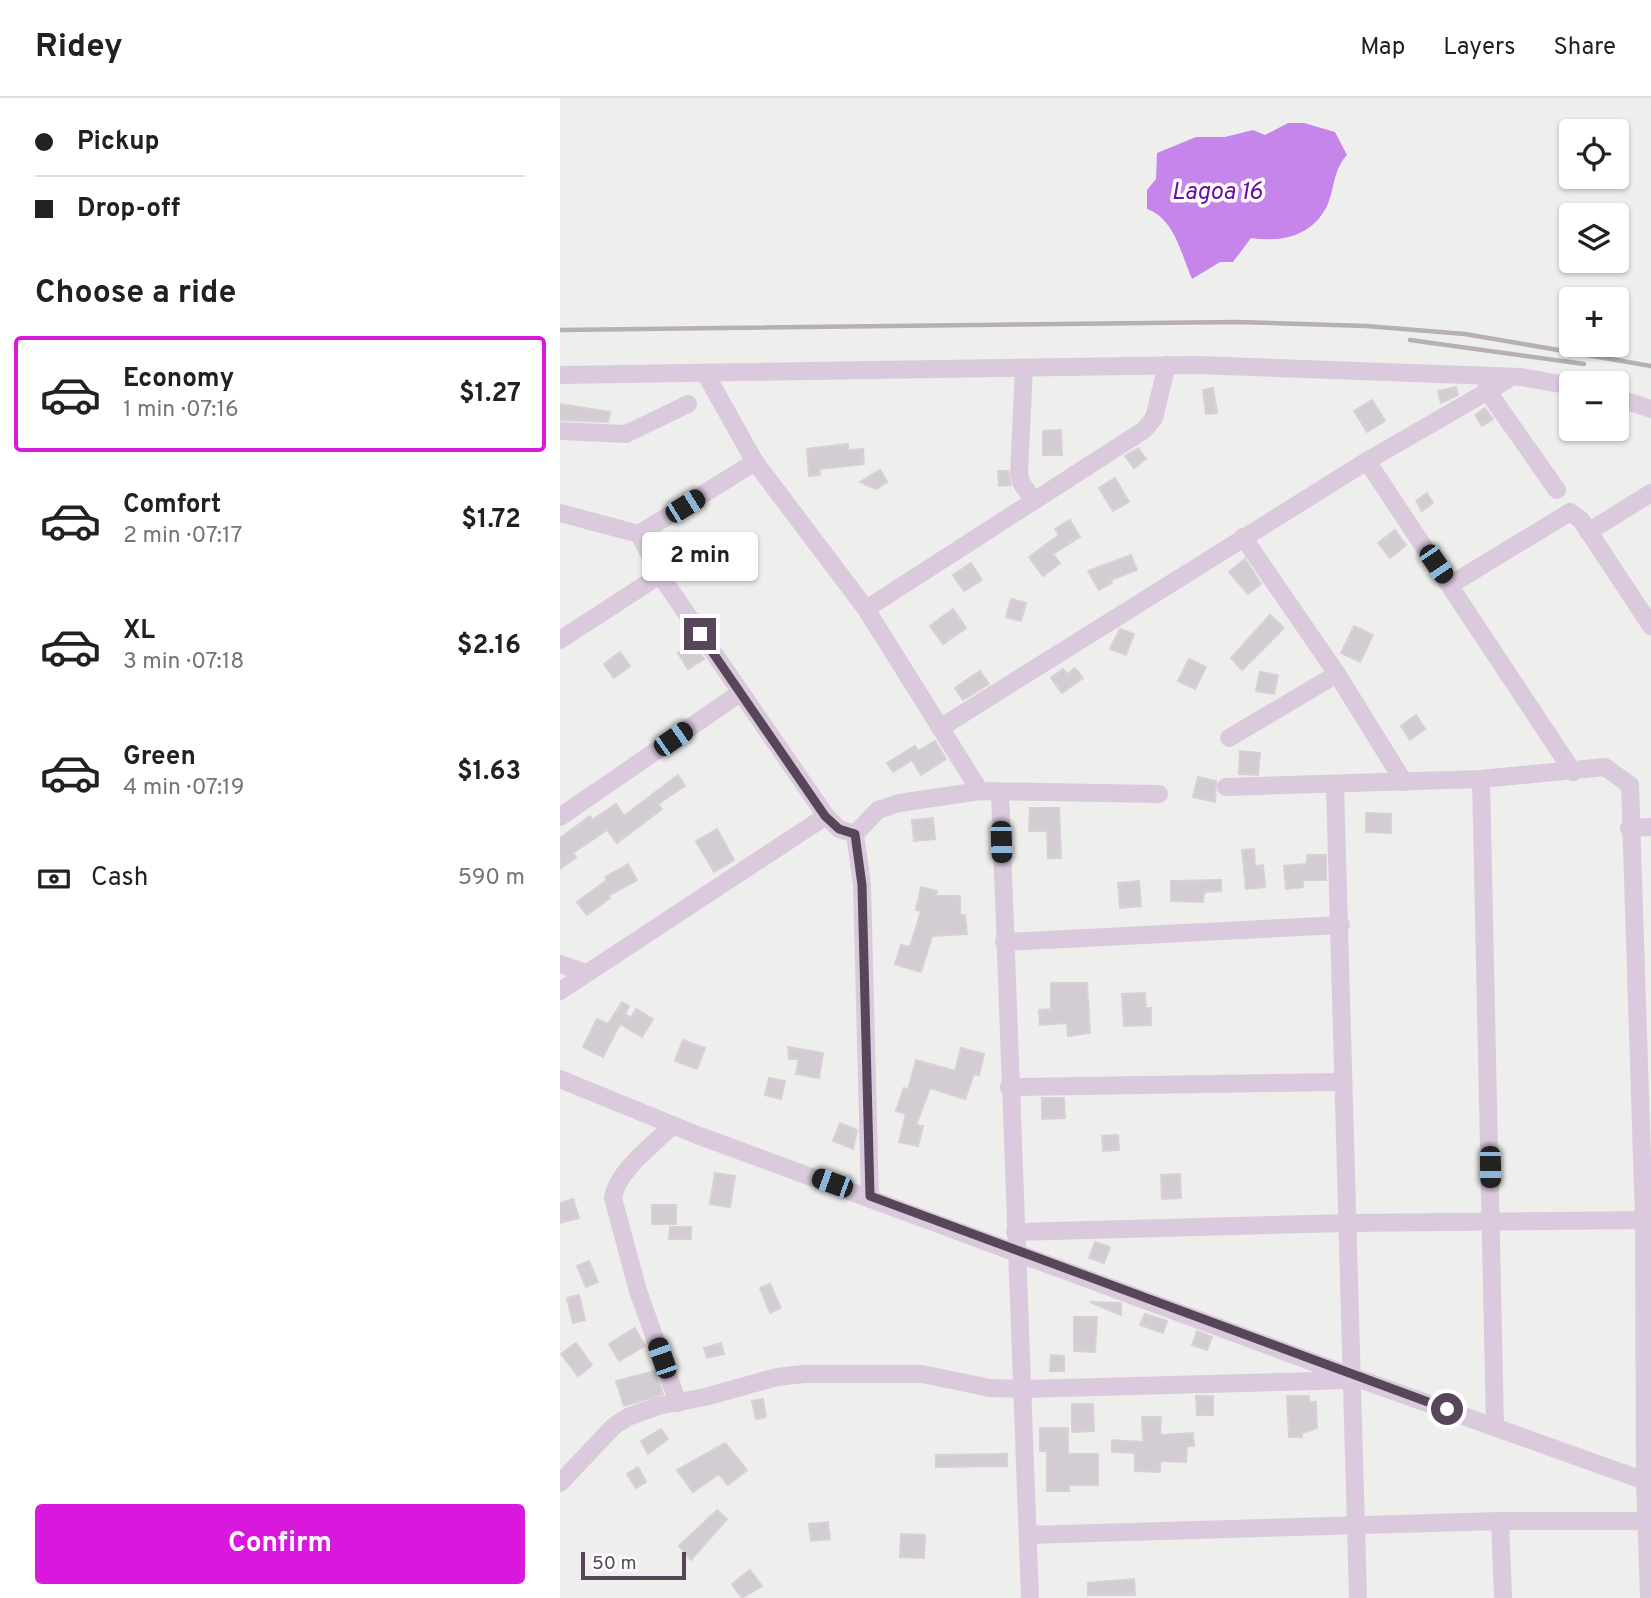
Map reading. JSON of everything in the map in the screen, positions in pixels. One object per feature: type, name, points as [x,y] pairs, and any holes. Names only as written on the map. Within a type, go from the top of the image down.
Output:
[{"type":"street","points":[[866,609],[1144,430],[1154,418],[1167,365]]},
{"type":"street","points":[[560,375],[1167,365],[1510,378],[1559,384]]},
{"type":"street","points":[[1024,368],[1019,474],[1022,484],[1034,501]]},
{"type":"street","points":[[705,373],[755,462],[866,609],[980,791]]},
{"type":"street","points":[[940,728],[1367,460],[1486,389],[1510,378]]},
{"type":"street","points":[[1486,389],[1557,490]]},
{"type":"street","points":[[1629,402],[1651,409]]},
{"type":"street","points":[[560,431],[626,434],[688,404]]},
{"type":"street","points":[[1367,460],[1573,772]]},
{"type":"street","points":[[560,513],[639,534],[755,462]]},
{"type":"street","points":[[1588,532],[1651,493]]},
{"type":"street","points":[[1450,585],[1560,515],[1570,512],[1588,532],[1651,625]]},
{"type":"street","points":[[639,534],[660,575],[825,816],[839,829],[855,834]]},
{"type":"street","points":[[1243,537],[1337,674],[1404,782]]},
{"type":"street","points":[[560,640],[660,575]]},
{"type":"street","points":[[1229,738],[1337,674]]},
{"type":"street","points":[[560,817],[740,693]]},
{"type":"street","points":[[1226,787],[1481,779],[1605,767],[1630,785],[1629,828],[1643,979],[1649,1598]]},
{"type":"street","points":[[1481,779],[1495,1426]]},
{"type":"street","points":[[1335,785],[1358,1598]]},
{"type":"street","points":[[855,834],[878,810],[899,803],[980,791],[1159,793]]},
{"type":"street","points":[[1000,792],[1030,1598]]},
{"type":"street","points":[[562,985],[586,973],[825,816]]},
{"type":"street","points":[[1629,828],[1651,827]]},
{"type":"street","points":[[855,834],[862,885],[870,1196]]},
{"type":"street","points":[[1004,942],[1341,925]]},
{"type":"street","points":[[560,964],[586,973]]},
{"type":"street","points":[[560,1079],[672,1126],[870,1196],[1351,1378],[1495,1426],[1648,1482]]},
{"type":"street","points":[[1009,1087],[1342,1082]]},
{"type":"street","points":[[672,1126],[623,1177],[614,1190],[613,1198],[638,1291],[678,1403]]},
{"type":"street","points":[[848,1189],[868,1171]]},
{"type":"street","points":[[1015,1232],[1346,1223],[1647,1220]]},
{"type":"street","points":[[560,1483],[614,1426],[658,1406],[777,1377],[804,1374],[922,1374],[990,1388],[1024,1389],[1351,1378]]},
{"type":"street","points":[[1028,1535],[1500,1521],[1647,1521]]},
{"type":"street","points":[[1500,1521],[1503,1598]]},
{"type":"water","name":"Lagoa 16","points":[[1288,123],[1304,123],[1335,132],[1347,155],[1337,171],[1323,213],[1316,222],[1297,234],[1275,239],[1251,238],[1233,262],[1220,262],[1192,279],[1171,229],[1157,214],[1147,209],[1147,190],[1156,179],[1157,153],[1196,137],[1225,137],[1253,130],[1265,135]]},
{"type":"building","points":[[1456,387],[1458,395],[1441,403],[1438,391]]},
{"type":"building","points":[[1213,388],[1217,413],[1206,414],[1203,390]]},
{"type":"building","points":[[1372,400],[1385,421],[1367,432],[1354,411]]},
{"type":"building","points":[[560,404],[610,412],[608,422],[560,420]]},
{"type":"building","points":[[1485,408],[1493,419],[1482,426],[1475,415]]},
{"type":"building","points":[[1061,430],[1062,455],[1043,455],[1043,431]]},
{"type":"building","points":[[848,444],[848,450],[863,449],[864,464],[819,469],[820,475],[809,476],[807,449]]},
{"type":"building","points":[[1138,448],[1146,459],[1134,468],[1125,456]]},
{"type":"building","points":[[880,470],[887,482],[876,489],[860,482]]},
{"type":"building","points":[[998,471],[1008,471],[1011,485],[999,486]]},
{"type":"building","points":[[1115,478],[1129,502],[1113,511],[1099,488]]},
{"type":"building","points":[[1427,493],[1433,503],[1422,511],[1416,501]]},
{"type":"building","points":[[1070,520],[1080,537],[1053,554],[1060,563],[1043,576],[1029,557],[1059,535],[1055,529]]},
{"type":"building","points":[[1395,530],[1406,545],[1390,558],[1378,543]]},
{"type":"building","points":[[693,535],[714,536],[713,554],[691,553]]},
{"type":"building","points":[[1131,555],[1137,570],[1110,580],[1112,583],[1099,590],[1088,571]]},
{"type":"building","points":[[1245,559],[1261,584],[1248,594],[1229,572]]},
{"type":"building","points":[[971,563],[982,580],[964,591],[953,575]]},
{"type":"building","points":[[1011,599],[1026,603],[1021,621],[1006,617]]},
{"type":"building","points":[[953,609],[966,628],[943,644],[930,626]]},
{"type":"building","points":[[1270,615],[1284,628],[1242,670],[1231,658]]},
{"type":"building","points":[[1354,626],[1373,635],[1360,662],[1341,653]]},
{"type":"building","points":[[1120,629],[1134,634],[1126,655],[1110,649]]},
{"type":"building","points":[[693,643],[704,659],[688,669],[678,653]]},
{"type":"building","points":[[620,652],[630,666],[614,678],[604,664]]},
{"type":"building","points":[[1189,659],[1206,667],[1195,689],[1178,681]]},
{"type":"building","points":[[1075,668],[1083,678],[1062,693],[1051,678],[1063,669],[1067,674]]},
{"type":"building","points":[[980,671],[989,684],[963,700],[955,688]]},
{"type":"building","points":[[1260,672],[1278,675],[1274,694],[1256,691]]},
{"type":"building","points":[[1416,715],[1425,729],[1410,740],[1401,726]]},
{"type":"building","points":[[935,741],[946,759],[921,775],[912,760],[893,772],[887,763],[915,746],[918,751]]},
{"type":"building","points":[[1240,751],[1260,753],[1258,775],[1239,774]]},
{"type":"building","points":[[678,775],[685,786],[658,804],[662,809],[617,843],[607,830],[573,853],[576,857],[560,869],[560,838],[590,816],[592,820],[616,804],[624,816]]},
{"type":"building","points":[[1198,777],[1216,781],[1215,802],[1193,797]]},
{"type":"building","points":[[1030,808],[1059,808],[1061,858],[1048,858],[1047,831],[1029,831]]},
{"type":"building","points":[[1366,813],[1391,814],[1391,833],[1366,832]]},
{"type":"building","points":[[933,818],[935,839],[914,841],[912,820]]},
{"type":"building","points":[[717,829],[734,860],[714,872],[696,841]]},
{"type":"building","points":[[1254,849],[1255,866],[1263,865],[1265,887],[1246,889],[1242,850]]},
{"type":"building","points":[[1307,855],[1326,855],[1326,880],[1303,880],[1303,887],[1286,889],[1284,866],[1307,864]]},
{"type":"building","points":[[628,864],[637,880],[608,896],[610,898],[587,915],[577,902],[607,880],[605,877]]},
{"type":"building","points":[[1221,880],[1221,891],[1204,892],[1203,902],[1171,901],[1171,881]]},
{"type":"building","points":[[1139,881],[1141,906],[1120,908],[1118,883]]},
{"type":"building","points":[[921,887],[937,891],[935,896],[960,896],[960,915],[965,915],[967,934],[932,936],[921,972],[895,964],[901,945],[910,947],[921,911],[916,910]]},
{"type":"building","points":[[1051,983],[1087,983],[1090,1033],[1068,1036],[1067,1023],[1040,1025],[1039,1010],[1051,1009]]},
{"type":"building","points":[[1145,993],[1146,1008],[1151,1008],[1151,1025],[1124,1026],[1122,994]]},
{"type":"building","points":[[622,1002],[629,1006],[625,1014],[631,1018],[636,1009],[653,1019],[642,1037],[620,1024],[603,1057],[583,1047],[597,1019],[608,1024]]},
{"type":"building","points":[[683,1040],[705,1048],[697,1069],[675,1061]]},
{"type":"building","points":[[788,1047],[823,1053],[819,1078],[796,1074],[799,1059],[789,1059]]},
{"type":"building","points":[[961,1048],[984,1054],[979,1075],[974,1074],[965,1099],[930,1088],[916,1125],[923,1126],[918,1146],[899,1142],[906,1114],[896,1111],[904,1088],[908,1090],[916,1060],[955,1071]]},
{"type":"building","points":[[769,1078],[785,1081],[781,1099],[765,1095]]},
{"type":"building","points":[[1042,1098],[1064,1098],[1065,1118],[1042,1119]]},
{"type":"building","points":[[840,1123],[857,1130],[853,1149],[833,1141]]},
{"type":"building","points":[[1118,1135],[1119,1150],[1103,1151],[1102,1136]]},
{"type":"building","points":[[715,1173],[735,1176],[730,1207],[710,1204]]},
{"type":"building","points":[[1180,1174],[1181,1198],[1162,1199],[1161,1175]]},
{"type":"building","points":[[573,1199],[579,1218],[560,1223],[560,1203]]},
{"type":"building","points":[[652,1205],[676,1205],[676,1224],[652,1224]]},
{"type":"building","points":[[670,1227],[691,1227],[691,1239],[669,1239]]},
{"type":"building","points":[[1095,1242],[1110,1247],[1104,1263],[1089,1258]]},
{"type":"building","points":[[589,1261],[598,1282],[586,1287],[577,1266]]},
{"type":"building","points":[[770,1284],[781,1308],[770,1313],[760,1288]]},
{"type":"building","points":[[579,1295],[585,1320],[573,1323],[567,1298]]},
{"type":"building","points":[[1090,1302],[1121,1303],[1121,1315]]},
{"type":"building","points":[[1145,1314],[1167,1321],[1163,1333],[1140,1325]]},
{"type":"building","points":[[1074,1317],[1097,1317],[1095,1352],[1074,1351]]},
{"type":"building","points":[[635,1328],[645,1346],[619,1361],[609,1344]]},
{"type":"building","points":[[1197,1331],[1212,1337],[1207,1350],[1192,1345]]},
{"type":"building","points":[[576,1343],[592,1365],[578,1376],[561,1354]]},
{"type":"building","points":[[721,1343],[724,1354],[707,1358],[704,1348]]},
{"type":"building","points":[[1051,1355],[1064,1356],[1064,1371],[1050,1371]]},
{"type":"building","points":[[655,1371],[663,1394],[624,1406],[616,1381]]},
{"type":"building","points":[[1196,1396],[1213,1396],[1213,1415],[1197,1415]]},
{"type":"building","points":[[1287,1396],[1309,1396],[1309,1402],[1316,1402],[1317,1428],[1302,1433],[1302,1437],[1289,1437]]},
{"type":"building","points":[[763,1399],[766,1417],[756,1419],[752,1401]]},
{"type":"building","points":[[1072,1404],[1093,1404],[1094,1431],[1072,1432]]},
{"type":"building","points":[[1142,1417],[1161,1417],[1160,1435],[1193,1433],[1194,1446],[1187,1446],[1186,1462],[1160,1461],[1160,1472],[1135,1471],[1135,1453],[1112,1452],[1112,1440],[1143,1442]]},
{"type":"building","points":[[1040,1428],[1068,1428],[1068,1454],[1098,1454],[1098,1485],[1069,1485],[1069,1491],[1047,1491],[1047,1451],[1040,1451]]},
{"type":"building","points":[[661,1429],[668,1439],[648,1454],[641,1441]]},
{"type":"building","points":[[725,1443],[747,1470],[728,1485],[719,1474],[693,1492],[677,1470]]},
{"type":"building","points":[[1007,1454],[1007,1466],[936,1467],[936,1455]]},
{"type":"building","points":[[638,1467],[646,1482],[636,1488],[627,1474]]},
{"type":"building","points":[[717,1510],[727,1519],[691,1560],[679,1546]]},
{"type":"building","points":[[828,1522],[830,1539],[811,1541],[809,1524]]},
{"type":"building","points":[[901,1534],[925,1535],[924,1558],[900,1557]]},
{"type":"building","points":[[750,1570],[762,1586],[742,1598],[732,1584]]},
{"type":"building","points":[[1134,1579],[1135,1595],[1088,1595],[1088,1583]]},
{"type":"railway","points":[[560,330],[1236,322],[1366,326],[1465,334],[1651,366]]},
{"type":"railway","points":[[1410,340],[1584,364]]},
{"type":"route","points":[[700,634],[825,816],[839,829],[855,834],[862,885],[870,1196],[973,1237],[1447,1409]]}]
